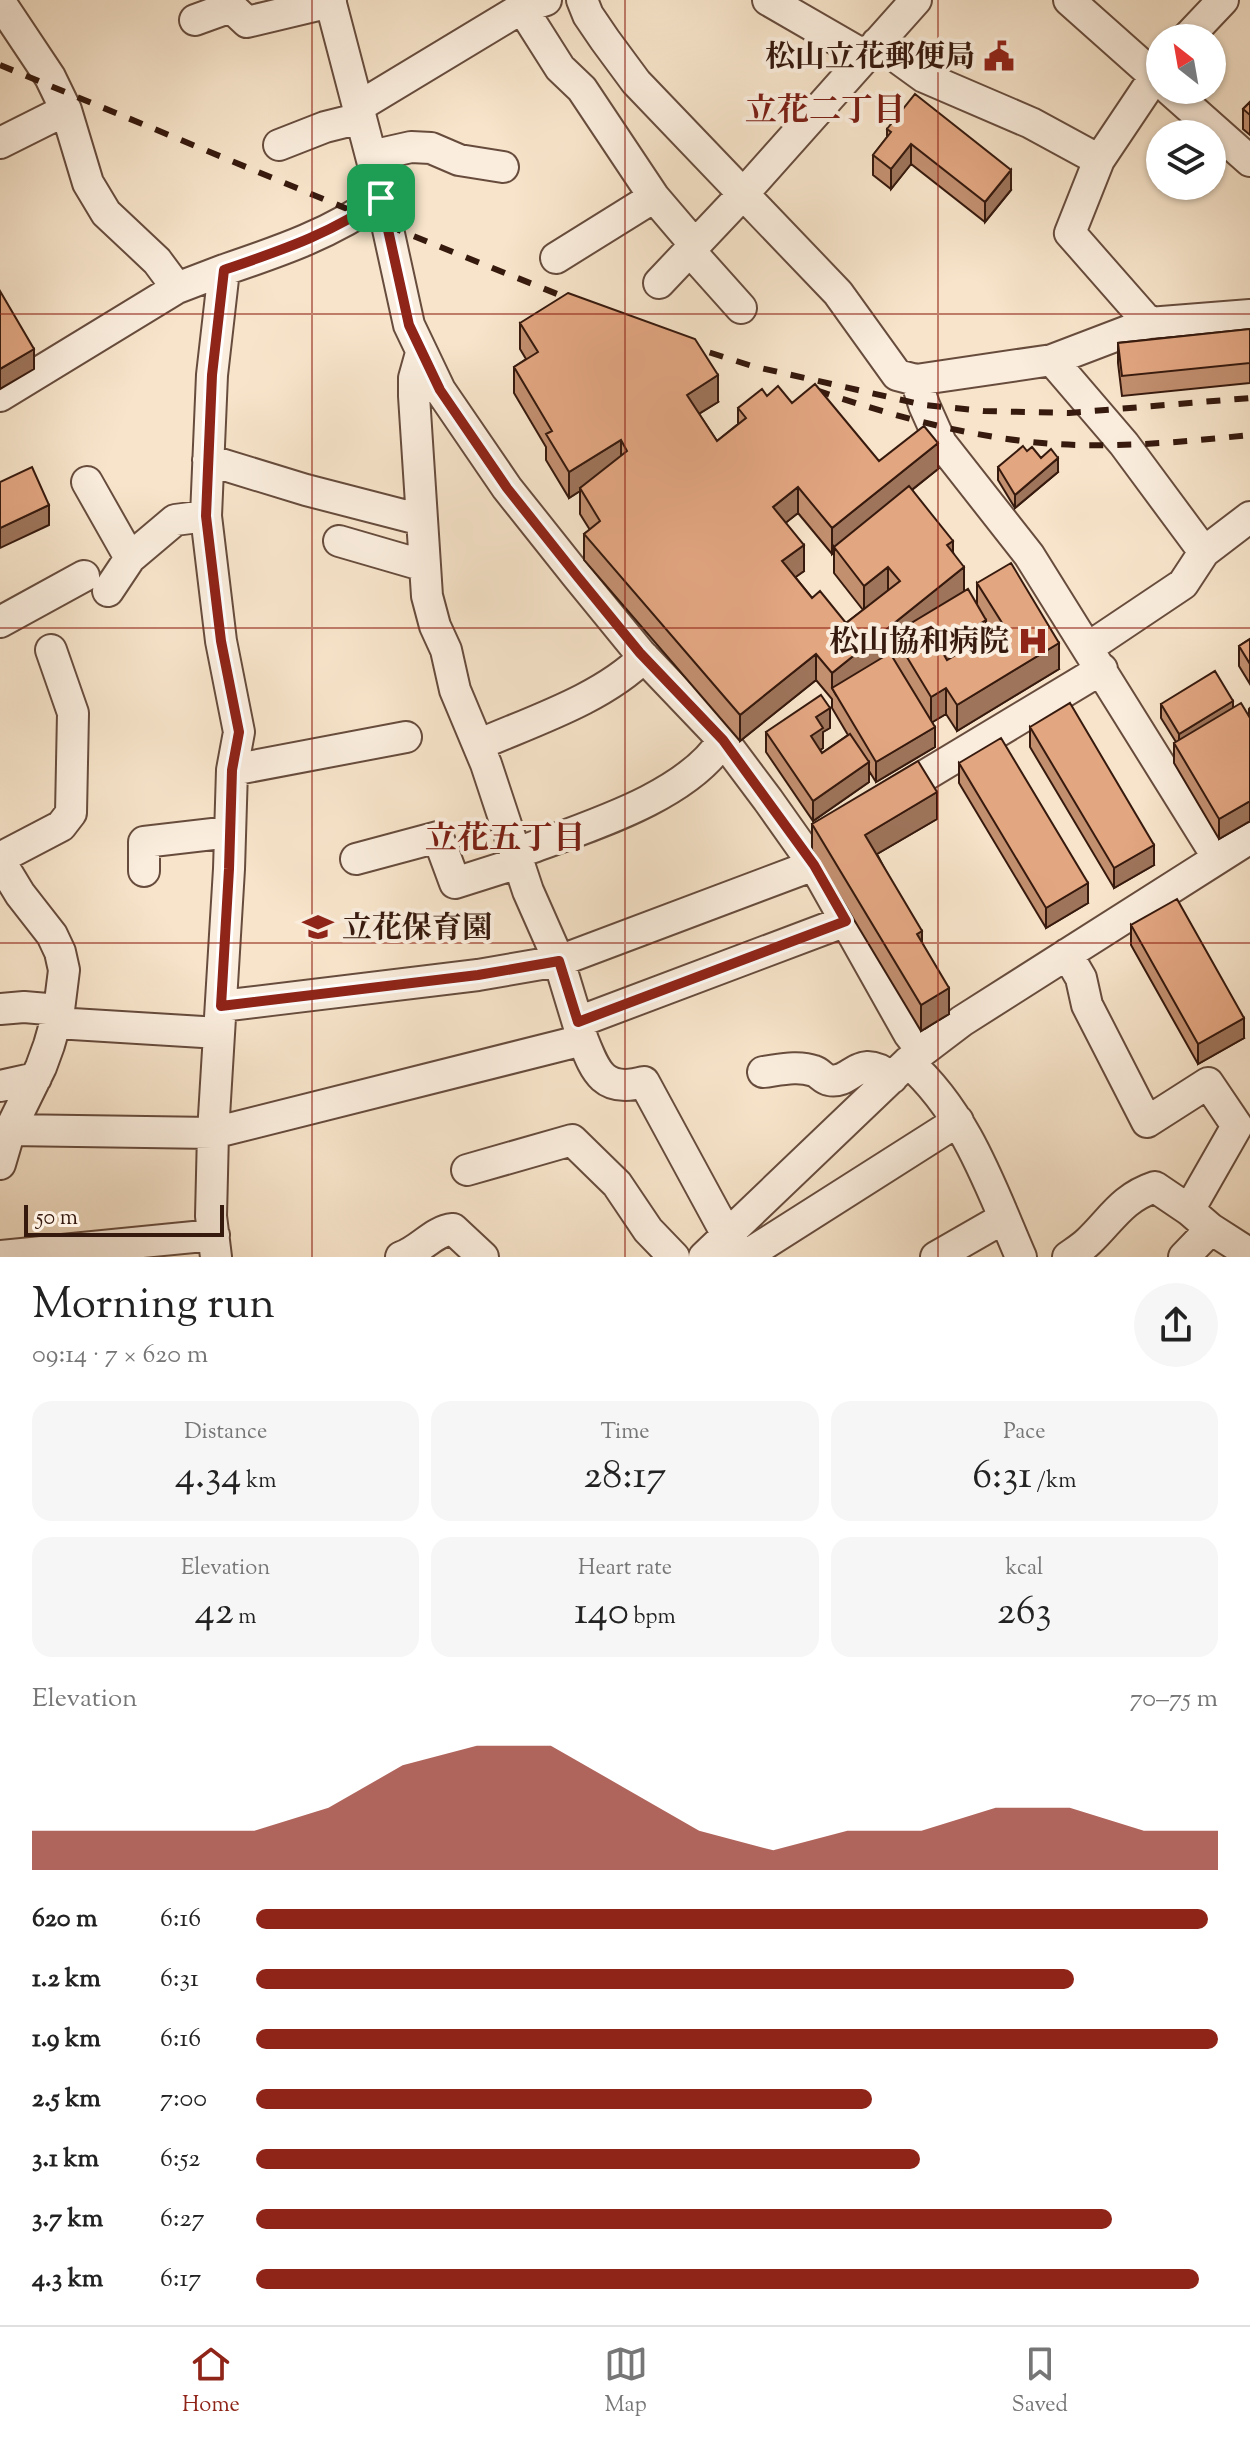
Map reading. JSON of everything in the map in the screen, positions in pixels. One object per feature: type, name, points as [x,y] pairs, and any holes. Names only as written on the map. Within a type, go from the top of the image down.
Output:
[{"type":"street","points":[[582,0],[588,15],[636,82],[838,293],[897,375],[916,380],[1052,360],[1149,323],[1250,315]]},
{"type":"street","points":[[768,0],[924,77],[1031,123],[1099,160]]},
{"type":"street","points":[[659,283],[744,193],[916,0]]},
{"type":"street","points":[[1069,0],[1146,66]]},
{"type":"street","points":[[195,20],[231,7],[247,22],[330,1],[371,156],[409,325],[440,390],[507,488],[644,657],[723,740],[808,857],[909,1034],[908,1064]]},
{"type":"street","points":[[0,2],[39,57],[66,110],[88,183],[106,213],[157,261],[177,288]]},
{"type":"street","points":[[279,145],[359,113],[534,4],[560,68],[582,89],[654,197],[741,308]]},
{"type":"street","points":[[1146,99],[1099,160],[1070,233],[1149,323]]},
{"type":"street","points":[[1188,104],[1250,161]]},
{"type":"street","points":[[0,143],[66,110]]},
{"type":"street","points":[[371,156],[411,147],[431,148],[459,160],[503,167]]},
{"type":"street","points":[[556,258],[654,197]]},
{"type":"street","points":[[0,396],[177,288],[327,231],[381,198]]},
{"type":"street","points":[[0,1256],[215,1246],[211,1216],[213,1133],[232,770],[239,732],[221,641],[206,516],[212,375],[224,270]]},
{"type":"street","points":[[421,353],[414,378],[414,396],[427,596],[435,626],[446,650],[455,690],[478,745],[516,858],[559,961],[593,1063],[605,1080],[626,1087],[644,1082],[744,1250]]},
{"type":"street","points":[[1052,360],[1124,444],[1204,552]]},
{"type":"street","points":[[916,380],[941,443],[1029,555],[1218,858]]},
{"type":"street","points":[[208,460],[306,490],[422,520]]},
{"type":"street","points":[[87,482],[130,558]]},
{"type":"street","points":[[0,622],[96,584],[175,520],[206,516]]},
{"type":"street","points":[[870,808],[1095,658],[1183,584],[1204,552],[1250,517]]},
{"type":"street","points":[[339,541],[425,566]]},
{"type":"street","points":[[0,1164],[10,1130],[36,1078],[58,1016],[64,970],[52,935],[20,894],[0,860],[61,826],[71,813],[73,713],[51,650]]},
{"type":"street","points":[[478,745],[591,695],[630,671],[644,657]]},
{"type":"street","points":[[232,770],[406,737]]},
{"type":"street","points":[[356,859],[438,837],[455,883],[625,812],[696,770],[713,756],[723,740]]},
{"type":"street","points":[[144,871],[144,842],[230,832]]},
{"type":"street","points":[[0,1009],[24,1007],[58,1016],[220,1019],[559,961],[808,857],[829,832]]},
{"type":"street","points":[[744,1250],[908,1064],[962,1021],[1250,838]]},
{"type":"street","points":[[10,1130],[213,1133],[581,1031],[846,921]]},
{"type":"street","points":[[1067,954],[1081,978],[1087,1005],[1147,1122],[1208,1083],[1237,1126],[1184,1257]]},
{"type":"street","points":[[763,1072],[792,1068],[814,1071],[826,1080],[837,1081],[853,1071],[868,1067],[908,1064],[930,1081],[958,1121],[986,1174],[1021,1257]]},
{"type":"street","points":[[0,1086],[36,1078]]},
{"type":"street","points":[[704,1257],[744,1250],[958,1121]]},
{"type":"street","points":[[467,1170],[572,1140],[617,1184],[648,1230],[674,1257]]},
{"type":"street","points":[[1068,1257],[1089,1242],[1120,1206],[1142,1191],[1155,1187],[1250,1254]]},
{"type":"street","points":[[936,1257],[1004,1218]]},
{"type":"street","points":[[401,1257],[415,1252],[441,1230],[453,1229],[483,1257]]},
{"type":"building","points":[[915,94],[1011,170],[985,202],[911,144],[891,169],[873,155],[891,132],[887,129]]},
{"type":"building","points":[[1250,102],[1250,115],[1243,109]]},
{"type":"building","points":[[0,291],[34,349],[0,369]]},
{"type":"building","points":[[568,293],[695,339],[718,375],[687,395],[717,441],[746,418],[738,408],[762,389],[767,396],[778,386],[792,403],[815,384],[879,461],[924,426],[938,443],[832,528],[798,487],[773,507],[804,545],[782,561],[812,598],[820,591],[846,623],[900,581],[888,567],[864,586],[834,547],[909,486],[953,541],[947,545],[964,567],[832,673],[816,654],[740,715],[584,534],[600,521],[580,488],[627,451],[621,440],[569,472],[546,434],[552,431],[514,367],[538,352],[520,323]]},
{"type":"building","points":[[1250,329],[1250,363],[1122,376],[1118,343]]},
{"type":"building","points":[[1023,446],[1027,451],[1032,447],[1041,458],[1051,449],[1058,458],[1015,495],[998,467]]},
{"type":"building","points":[[32,467],[49,505],[0,528],[0,482]]},
{"type":"building","points":[[1011,563],[1059,643],[957,705],[946,688],[931,697],[893,634],[968,589],[986,620],[940,648],[947,660],[1004,626],[977,583]]},
{"type":"building","points":[[1250,639],[1250,664],[1239,646]]},
{"type":"building","points":[[890,653],[935,727],[876,762],[832,688]]},
{"type":"building","points":[[1215,671],[1233,701],[1179,734],[1161,704]]},
{"type":"building","points":[[821,695],[830,708],[816,717],[823,728],[811,736],[822,753],[850,734],[869,762],[813,801],[766,732]]},
{"type":"building","points":[[1070,703],[1154,845],[1114,868],[1030,727]]},
{"type":"building","points":[[1241,703],[1250,718],[1250,801],[1219,819],[1174,743]]},
{"type":"building","points":[[1001,738],[1088,883],[1046,908],[959,763]]},
{"type":"building","points":[[918,761],[937,792],[865,835],[922,931],[917,934],[949,988],[921,1005],[812,824]]},
{"type":"building","points":[[1177,899],[1244,1018],[1198,1044],[1131,925]]},
{"type":"railway","points":[[0,65],[582,304]]},
{"type":"railway","points":[[683,344],[752,366],[924,405],[984,411],[1069,413],[1250,398]]},
{"type":"railway","points":[[816,390],[928,423],[1013,440],[1068,445],[1120,445],[1250,435]]},
{"type":"place","name":"松山立花郵便局","points":[[999,56]]},
{"type":"place","name":"松山協和病院","points":[[1033,641]]},
{"type":"place","name":"立花保育園","points":[[318,927]]},
{"type":"district","name":"立花二丁目","points":[[825,109]]},
{"type":"district","name":"立花五丁目","points":[[505,837]]},
{"type":"route","points":[[381,198],[409,325],[440,390],[507,488],[577,576],[640,653],[723,740],[814,865],[846,921],[578,1022],[559,961],[478,975],[221,1006],[232,770],[239,732],[221,641],[206,516],[212,375],[224,270],[327,231],[381,198]]}]
